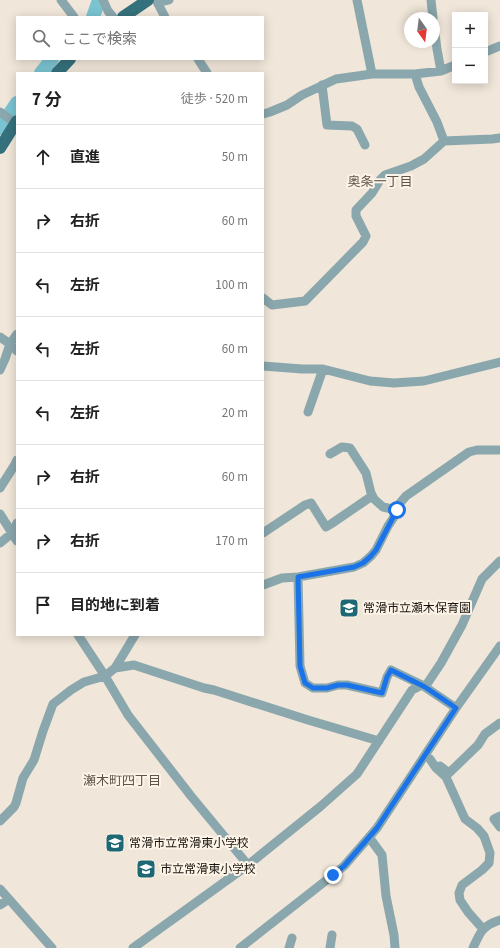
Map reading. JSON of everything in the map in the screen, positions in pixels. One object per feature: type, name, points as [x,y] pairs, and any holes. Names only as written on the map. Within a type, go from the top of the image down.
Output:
[{"type":"main road","points":[[124,16],[148,0]]},
{"type":"main road","points":[[58,72],[69,60]]},
{"type":"main road","points":[[0,148],[14,121]]},
{"type":"street","points":[[61,0],[73,16]]},
{"type":"street","points":[[103,0],[112,16]]},
{"type":"street","points":[[156,0],[164,16]]},
{"type":"street","points":[[162,0],[169,0]]},
{"type":"street","points":[[357,0],[372,74]]},
{"type":"street","points":[[431,0],[432,12]]},
{"type":"street","points":[[488,51],[500,46]]},
{"type":"street","points":[[437,48],[442,71]]},
{"type":"street","points":[[199,60],[206,72]]},
{"type":"street","points":[[264,114],[287,105],[302,95],[336,79],[372,74],[415,74],[442,71],[452,66]]},
{"type":"street","points":[[415,74],[419,87],[437,122],[444,141]]},
{"type":"street","points":[[322,85],[327,125],[352,126],[357,129],[365,145]]},
{"type":"street","points":[[0,112],[14,121]]},
{"type":"street","points":[[264,299],[272,305],[305,301],[366,236],[356,216],[356,210],[372,193],[385,175],[424,160],[444,141],[500,138]]},
{"type":"street","points":[[0,370],[10,344],[16,335]]},
{"type":"street","points":[[0,337],[16,350]]},
{"type":"street","points":[[264,368],[323,369],[370,381],[394,383],[424,381],[500,362]]},
{"type":"street","points":[[308,412],[323,369]]},
{"type":"street","points":[[330,454],[342,447],[350,448],[366,472],[372,496],[383,507],[397,510]]},
{"type":"street","points":[[264,585],[282,578],[298,577],[354,567],[363,563],[376,550],[400,503],[406,496],[468,452],[477,450],[500,450]]},
{"type":"street","points":[[0,488],[16,462]]},
{"type":"street","points":[[264,532],[305,505],[311,503],[326,527],[372,496]]},
{"type":"street","points":[[0,514],[15,537],[0,543]]},
{"type":"street","points":[[133,948],[248,865],[321,806],[357,774],[412,690],[423,686],[441,663],[462,625],[482,579],[500,561]]},
{"type":"street","points":[[298,577],[300,666],[305,683],[313,688],[327,688],[338,685],[347,685],[382,693],[391,670],[423,686],[456,708]]},
{"type":"street","points":[[79,636],[128,714],[190,796],[248,865]]},
{"type":"street","points":[[0,821],[16,803],[23,778],[34,760],[53,704],[84,682],[105,676],[115,668],[134,636]]},
{"type":"street","points":[[240,948],[344,866],[377,828],[428,758],[456,708],[500,646]]},
{"type":"street","points":[[115,668],[134,665],[379,741]]},
{"type":"street","points":[[428,758],[449,773],[478,745],[485,734],[500,723]]},
{"type":"street","points":[[428,758],[446,777],[465,819],[477,828],[484,836],[490,853],[489,863],[462,885],[459,893],[460,900],[483,929]]},
{"type":"street","points":[[500,816],[494,819],[500,827]]},
{"type":"street","points":[[369,837],[382,855],[386,896],[394,935],[395,948]]},
{"type":"street","points":[[0,889],[52,948]]},
{"type":"street","points":[[0,905],[8,899]]},
{"type":"street","points":[[473,948],[483,929],[493,922],[500,920]]},
{"type":"street","points":[[330,948],[332,935]]},
{"type":"street","points":[[289,948],[292,938]]},
{"type":"waterway","points":[[93,16],[98,3]]},
{"type":"waterway","points":[[42,72],[51,60]]},
{"type":"waterway","points":[[0,128],[16,104]]},
{"type":"place","name":"常滑市立瀬木保育園","points":[[349,608]]},
{"type":"place","name":"常滑市立常滑東小学校","points":[[115,843]]},
{"type":"place","name":"市立常滑東小学校","points":[[146,869]]},
{"type":"district","name":"奥条一丁目","points":[[380,182]]},
{"type":"district","name":"瀬木町四丁目","points":[[122,781]]},
{"type":"route","points":[[333,875],[344,866],[377,828],[456,708],[425,687],[391,670],[382,693],[347,685],[338,685],[327,688],[313,688],[305,683],[300,666],[298,577],[354,567],[363,563],[376,550],[397,510]]}]
